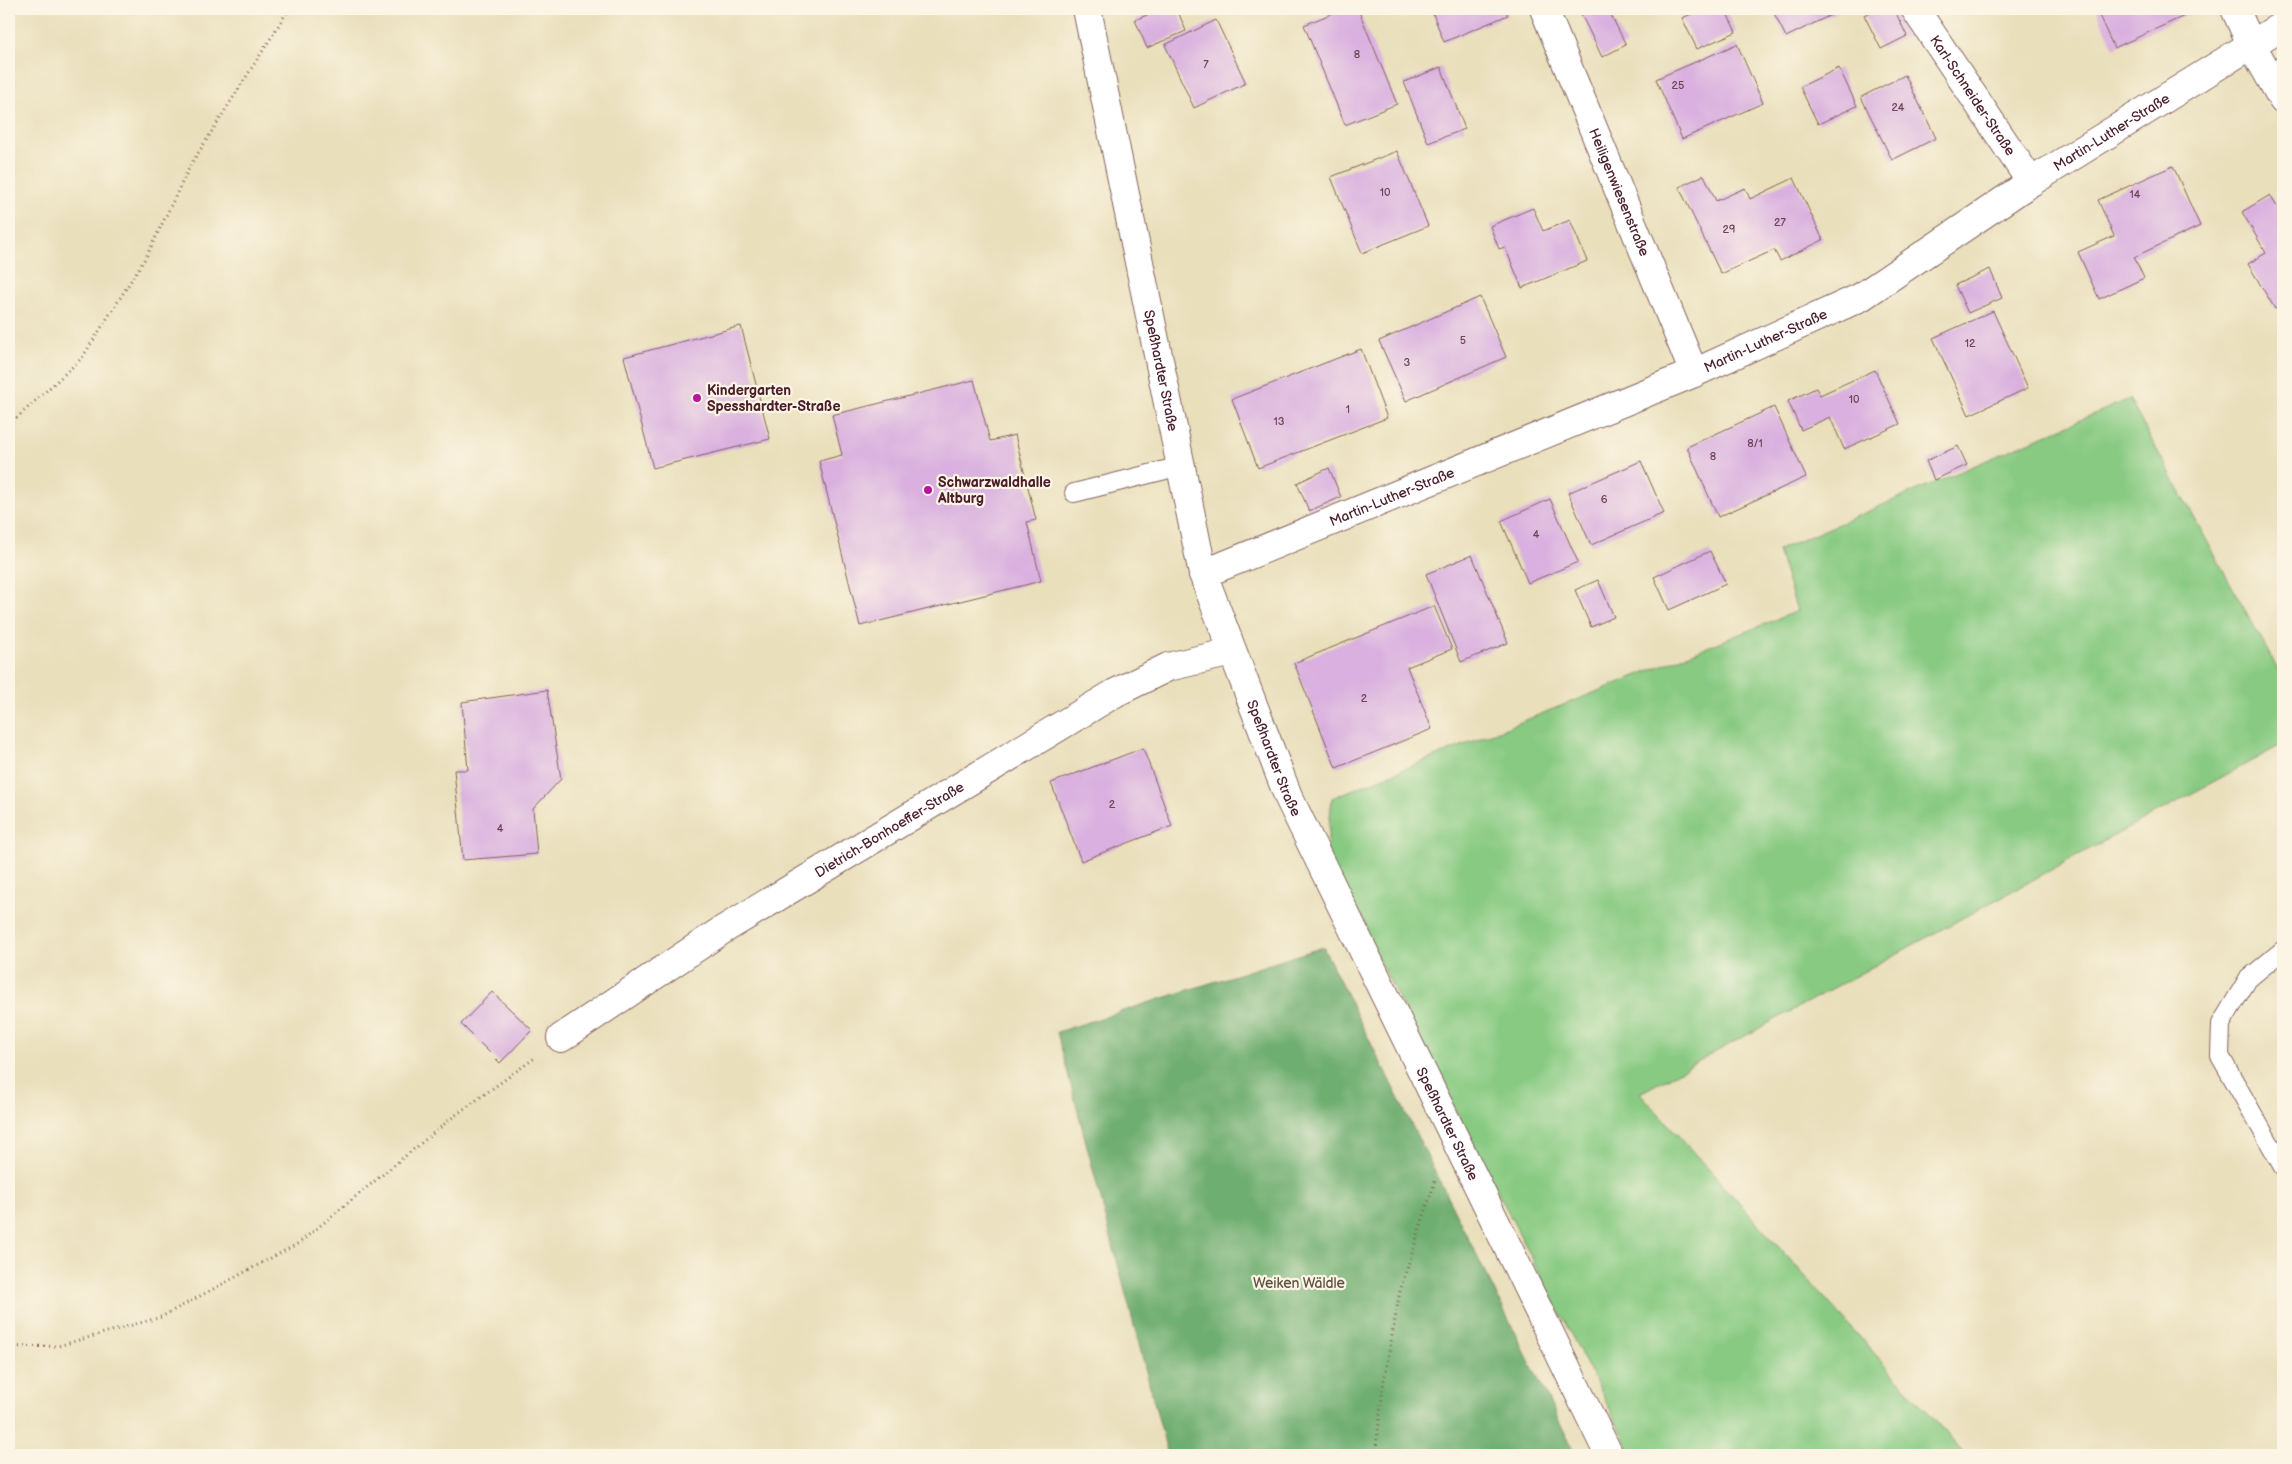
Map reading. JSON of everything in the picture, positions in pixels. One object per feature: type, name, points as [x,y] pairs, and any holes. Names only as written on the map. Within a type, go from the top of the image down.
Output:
[{"type":"street","name":"Speßhardter Straße","points":[[1087,9],[1203,574],[1288,796],[1609,1455]]},
{"type":"street","name":"Heiligenwiesenstraße","points":[[1544,9],[1694,373]]},
{"type":"street","name":"Karl-Schneider-Straße","points":[[1915,9],[2031,182]]},
{"type":"street","points":[[2234,9],[2251,44],[2283,100]]},
{"type":"street","name":"Martin-Luther-Straße","points":[[1203,574],[1694,373],[1861,297],[2031,182],[2283,25]]},
{"type":"street","name":"Dietrich-Bonhoeffer-Straße","points":[[561,1038],[721,931],[1115,693],[1168,667],[1232,652]]},
{"type":"lane","points":[[1074,492],[1181,466]]},
{"type":"lane","points":[[2283,950],[2248,979],[2221,1024],[2220,1056],[2283,1167]]},
{"type":"path","points":[[9,425],[82,358],[146,258],[190,166],[289,9]]},
{"type":"path","points":[[9,1347],[58,1346],[161,1317],[299,1243],[453,1117],[561,1038]]},
{"type":"path","points":[[1376,1455],[1384,1381],[1400,1290],[1450,1132]]},
{"type":"green space","points":[[2129,399],[2283,679],[2283,744],[1640,1093],[1966,1455],[1633,1455],[1326,857],[1332,798],[1797,611],[1778,550]]},
{"type":"green space","name":"Weiken Wäldle","points":[[1323,947],[1576,1455],[1168,1455],[1057,1032]]},
{"type":"building","points":[[1161,9],[1177,9],[1186,31],[1147,48],[1135,20]]},
{"type":"building","points":[[1343,9],[1358,9],[1397,104],[1345,125],[1304,25]]},
{"type":"building","points":[[1431,9],[1505,9],[1508,15],[1444,42]]},
{"type":"building","points":[[1591,9],[1608,9],[1626,45],[1602,57],[1581,14]]},
{"type":"building","points":[[1703,9],[1725,9],[1736,32],[1697,49],[1682,18]]},
{"type":"building","points":[[1772,9],[1843,9],[1786,37]]},
{"type":"building","points":[[1876,9],[1894,9],[1907,36],[1881,49],[1864,15]]},
{"type":"building","points":[[2096,9],[2189,9],[2191,13],[2114,48]]},
{"type":"building","points":[[1216,20],[1246,83],[1194,108],[1165,45]]},
{"type":"building","points":[[1737,44],[1763,103],[1682,139],[1656,79]]},
{"type":"building","points":[[1441,67],[1465,129],[1428,143],[1404,82]]},
{"type":"building","points":[[1839,68],[1857,106],[1818,124],[1800,87]]},
{"type":"building","points":[[1905,75],[1936,138],[1892,160],[1861,97]]},
{"type":"building","points":[[1397,151],[1428,226],[1362,253],[1331,177]]},
{"type":"building","points":[[2173,166],[2200,226],[2134,257],[2144,278],[2099,299],[2078,252],[2114,236],[2098,200]]},
{"type":"building","points":[[1704,175],[1716,201],[1745,188],[1750,199],[1794,178],[1823,240],[1780,261],[1774,250],[1721,274],[1679,187]]},
{"type":"building","points":[[2270,195],[2283,217],[2283,305],[2275,309],[2248,264],[2266,253],[2242,212]]},
{"type":"building","points":[[1533,208],[1543,231],[1570,220],[1587,261],[1522,288],[1505,247],[1499,249],[1490,226]]},
{"type":"building","points":[[1990,269],[2002,298],[1968,313],[1955,285]]},
{"type":"building","points":[[1480,297],[1506,357],[1406,401],[1379,341]]},
{"type":"building","points":[[1993,311],[2028,388],[1969,415],[1933,338]]},
{"type":"building","name":"Kindergarten Spesshardter-Straße","points":[[741,326],[770,439],[653,468],[624,357]]},
{"type":"building","points":[[1361,349],[1387,418],[1258,468],[1232,399]]},
{"type":"building","points":[[1875,370],[1900,424],[1844,449],[1830,417],[1801,430],[1788,401],[1816,388],[1820,395]]},
{"type":"building","name":"Schwarzwaldhalle Altburg","points":[[974,380],[990,441],[1015,435],[1036,520],[1027,522],[1041,581],[860,626],[819,461],[842,455],[832,415]]},
{"type":"building","points":[[1774,407],[1806,477],[1718,517],[1687,447]]},
{"type":"building","points":[[1958,446],[1967,465],[1934,480],[1926,461]]},
{"type":"building","points":[[1641,461],[1664,513],[1591,545],[1568,493]]},
{"type":"building","points":[[1329,468],[1341,497],[1309,511],[1297,483]]},
{"type":"building","points":[[1550,499],[1578,562],[1528,583],[1501,521]]},
{"type":"building","points":[[1710,551],[1726,584],[1669,610],[1654,577]]},
{"type":"building","points":[[1472,555],[1508,643],[1461,662],[1426,574]]},
{"type":"building","points":[[1598,580],[1614,617],[1591,627],[1575,590]]},
{"type":"building","points":[[1434,606],[1452,649],[1407,667],[1432,729],[1336,768],[1294,663]]},
{"type":"building","points":[[547,690],[561,779],[533,809],[537,854],[463,860],[454,770],[468,770],[462,702]]},
{"type":"building","points":[[1143,748],[1172,826],[1081,861],[1051,783]]},
{"type":"building","points":[[492,992],[532,1030],[500,1063],[461,1024]]},
{"type":"place","name":"Kindergarten Spesshardter-Straße","points":[[697,398]]},
{"type":"place","name":"Schwarzwaldhalle Altburg","points":[[928,490]]}]
